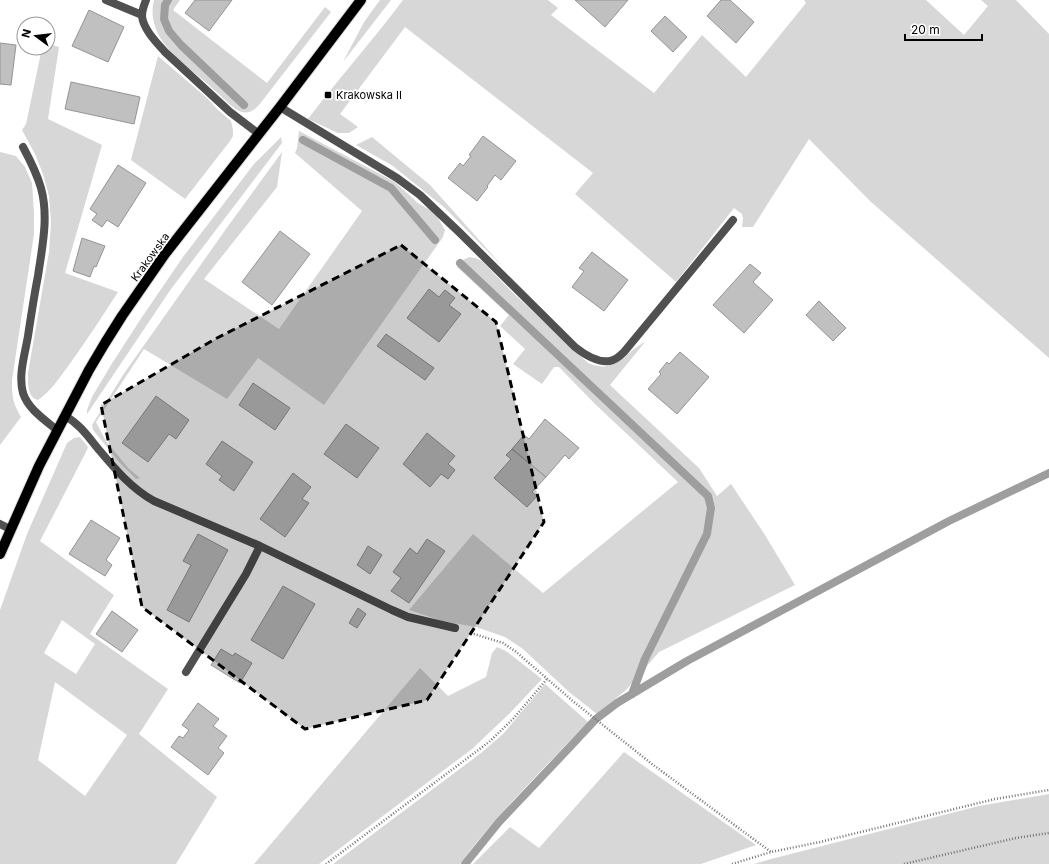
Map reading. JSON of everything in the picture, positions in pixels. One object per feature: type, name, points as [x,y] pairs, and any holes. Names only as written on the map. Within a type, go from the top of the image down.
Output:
[{"type":"main road","name":"Krakowska","points":[[0,554],[10,529],[57,430],[105,343],[122,316],[165,254],[280,107],[361,0]]},
{"type":"street","points":[[106,0],[142,15]]},
{"type":"street","points":[[146,0],[142,15],[144,23],[165,52],[230,112],[259,134]]},
{"type":"street","points":[[280,107],[397,178],[420,195],[575,347],[583,354],[596,359],[611,361],[624,352],[733,220]]},
{"type":"street","points":[[23,147],[30,160],[41,190],[44,209],[44,230],[42,252],[23,362],[23,393],[26,401],[34,411],[57,430]]},
{"type":"street","points":[[65,416],[81,428],[115,470],[151,499],[164,506],[260,546],[408,617],[455,628]]},
{"type":"street","points":[[0,524],[10,529]]},
{"type":"street","points":[[186,672],[246,574],[260,546]]},
{"type":"path","points":[[455,628],[503,643],[515,651],[574,702],[652,764],[771,852]]},
{"type":"path","points":[[326,864],[489,742],[514,718],[547,679]]},
{"type":"path","points":[[732,864],[771,852],[820,842],[995,800],[1049,790]]},
{"type":"path","points":[[904,864],[1016,838],[1049,833]]},
{"type":"highlighted area","points":[[401,245],[496,322],[544,522],[427,700],[305,729],[142,607],[101,405],[217,338]]},
{"type":"shaded area","points":[[154,0],[180,0],[173,10],[267,83],[325,7],[331,12],[259,105],[251,111],[244,112],[236,109],[228,103],[166,46],[154,25]]},
{"type":"shaded area","points":[[380,0],[391,0],[343,62],[364,22]]},
{"type":"shaded area","points":[[403,0],[548,0],[558,8],[551,15],[654,93],[702,35],[746,77],[806,3],[804,0],[926,0],[964,35],[988,6],[981,0],[1016,0],[1049,34],[1049,358],[870,201],[809,139],[753,227],[742,227],[742,214],[734,208],[676,282],[575,194],[593,173],[405,27],[340,114],[358,127],[349,133],[338,133],[308,119]]},
{"type":"shaded area","points":[[56,46],[59,47],[48,119],[102,145],[65,273],[118,292],[62,374],[51,388],[38,400],[34,399],[30,393],[28,373],[49,252],[51,223],[49,196],[43,174],[35,154],[22,130],[26,124],[40,56],[56,56]]},
{"type":"shaded area","points":[[158,56],[231,121],[233,130],[233,136],[230,141],[185,199],[131,160]]},
{"type":"shaded area","points":[[299,131],[395,182],[418,203],[435,213],[445,230],[443,237],[324,405],[258,358],[227,399],[144,349],[96,422],[106,441],[129,469],[140,478],[136,479],[120,463],[93,430],[92,425],[123,375],[282,152],[277,187],[204,279],[279,329],[362,211],[295,153]]},
{"type":"shaded area","points":[[281,137],[282,143],[171,289],[87,414],[92,397],[111,365],[183,257],[254,164]]},
{"type":"shaded area","points":[[372,137],[430,185],[505,269],[445,208],[393,166],[356,145]]},
{"type":"shaded area","points":[[0,152],[16,156],[25,167],[32,183],[34,234],[12,380],[14,400],[21,417],[0,445]]},
{"type":"shaded area","points":[[469,257],[482,261],[512,292],[588,363],[598,366],[613,365],[645,342],[610,385],[699,468],[717,496],[731,484],[765,535],[795,585],[659,652],[626,690],[597,714],[569,692],[523,649],[505,637],[476,627],[442,621],[409,610],[473,534],[543,593],[678,482],[595,404],[559,367],[554,367],[542,384],[513,364],[525,349],[500,326],[509,315],[457,267],[463,260]]},
{"type":"shaded area","points":[[80,437],[88,447],[40,541],[114,595],[90,634],[168,689],[139,734],[217,797],[176,864],[0,864],[0,610],[27,534],[67,443],[74,438]],"holes":[[[62,620],[95,644],[76,674],[44,653]],[[55,682],[127,735],[85,796],[38,760]]]},
{"type":"shaded area","points":[[497,647],[506,651],[542,679],[510,713],[472,749],[319,864],[254,864],[420,668],[448,696],[486,677],[492,653]]},
{"type":"shaded area","points":[[545,684],[588,722],[506,809],[460,864],[333,864],[481,753],[504,733]]},
{"type":"shaded area","points":[[624,752],[756,845],[701,864],[473,864],[510,827],[539,848]]},
{"type":"shaded area","points":[[1049,794],[1049,864],[754,864],[979,806]]},
{"type":"building","points":[[195,0],[232,0],[209,31],[185,13]]},
{"type":"building","points":[[575,0],[628,0],[605,27]]},
{"type":"building","points":[[721,0],[730,0],[754,22],[736,43],[707,16]]},
{"type":"building","points":[[89,10],[124,27],[108,62],[72,46]]},
{"type":"building","points":[[665,16],[687,37],[673,52],[651,31]]},
{"type":"building","points":[[0,43],[16,45],[11,85],[0,84]]},
{"type":"building","points":[[71,82],[140,97],[134,124],[65,109]]},
{"type":"building","points":[[483,136],[516,161],[501,180],[495,175],[477,201],[448,178],[460,163],[463,166]]},
{"type":"building","points":[[118,165],[146,183],[118,227],[107,220],[102,227],[92,220],[97,214],[90,209]]},
{"type":"building","points":[[280,231],[310,254],[272,305],[242,282]]},
{"type":"building","points":[[82,238],[105,246],[90,277],[73,271]]},
{"type":"building","points":[[592,252],[628,280],[604,311],[572,287],[584,271],[579,268]]},
{"type":"building","points":[[750,264],[761,273],[753,282],[773,300],[744,333],[713,305]]},
{"type":"building","points":[[429,289],[439,297],[445,290],[455,298],[449,305],[461,314],[439,342],[407,318]]},
{"type":"building","points":[[819,301],[846,328],[833,341],[806,315]]},
{"type":"building","points":[[386,334],[434,368],[425,380],[377,346]]},
{"type":"building","points":[[680,352],[709,377],[677,414],[648,389],[661,374],[659,372],[667,362],[669,364]]},
{"type":"building","points":[[253,383],[290,408],[275,430],[239,405]]},
{"type":"building","points":[[156,396],[189,420],[176,439],[169,434],[148,462],[122,443]]},
{"type":"building","points":[[545,419],[579,448],[569,459],[565,455],[546,477],[512,449],[524,435],[529,439]]},
{"type":"building","points":[[346,424],[379,448],[357,478],[324,454]]},
{"type":"building","points":[[427,433],[455,456],[448,464],[455,470],[448,479],[441,474],[430,487],[403,464]]},
{"type":"building","points":[[222,441],[253,462],[234,491],[219,480],[222,476],[206,464]]},
{"type":"building","points":[[512,449],[546,477],[532,492],[537,496],[527,507],[494,478],[511,459],[506,455]]},
{"type":"building","points":[[293,473],[311,487],[302,499],[309,503],[285,537],[260,519]]},
{"type":"building","points":[[91,520],[120,538],[106,560],[112,565],[105,576],[69,554]]},
{"type":"building","points":[[198,534],[228,550],[189,622],[167,610],[191,565],[183,561]]},
{"type":"building","points":[[427,539],[445,551],[409,603],[391,591],[401,578],[393,572],[410,548],[417,554]]},
{"type":"building","points":[[368,546],[382,555],[370,574],[357,565]]},
{"type":"building","points":[[283,586],[315,604],[283,659],[251,640]]},
{"type":"building","points":[[358,608],[366,614],[357,628],[349,623]]},
{"type":"building","points":[[112,611],[138,630],[122,652],[96,634]]},
{"type":"building","points":[[221,649],[233,656],[235,653],[252,663],[240,683],[211,665]]},
{"type":"building","points":[[198,703],[219,719],[213,726],[227,736],[218,748],[224,753],[208,775],[171,747],[179,736],[183,738],[189,730],[182,725]]},
{"type":"waterway","points":[[168,0],[165,5],[164,19],[169,31],[181,45],[244,105]]},
{"type":"waterway","points":[[303,140],[391,188],[435,240]]},
{"type":"waterway","points":[[460,263],[708,496],[711,508],[707,534],[645,659],[632,694]]},
{"type":"waterway","points":[[465,864],[499,822],[596,719],[617,703],[687,661],[949,521],[1049,473]]},
{"type":"place","name":"Krakowska II","points":[[328,95]]}]
